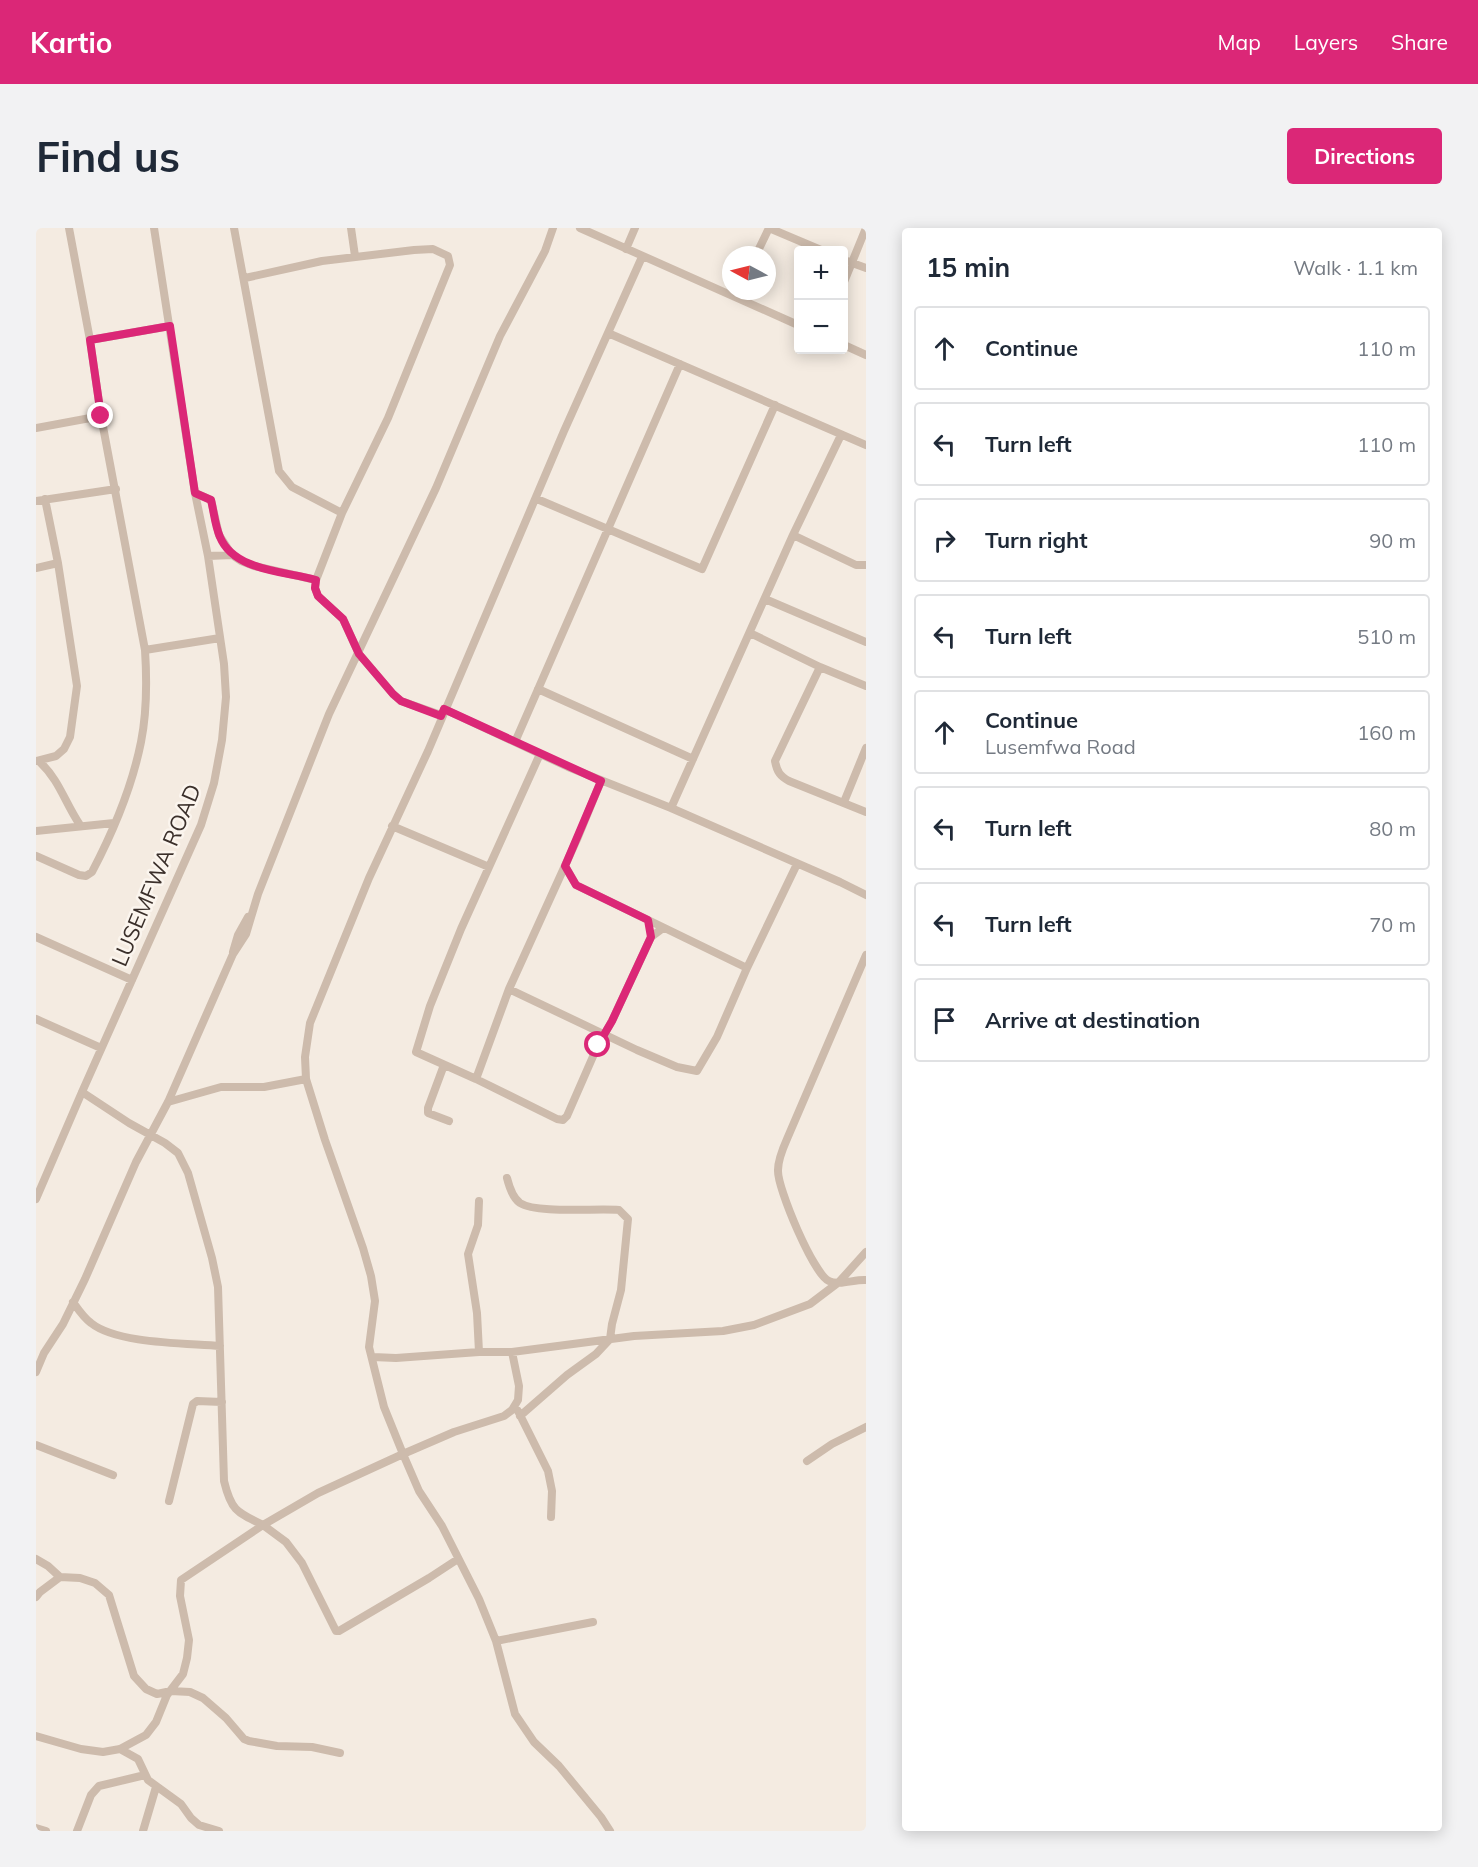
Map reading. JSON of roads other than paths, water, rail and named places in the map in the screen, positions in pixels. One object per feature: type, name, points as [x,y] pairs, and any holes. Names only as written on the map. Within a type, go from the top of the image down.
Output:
[{"type":"street","points":[[36,856],[79,875],[86,876],[92,872],[129,785],[142,741],[147,689],[145,650],[101,416],[90,340],[69,228]]},
{"type":"street","name":"LUSEMFWA ROAD","points":[[36,1199],[101,1047],[201,825],[214,783],[222,740],[226,697],[224,664],[154,228]]},
{"type":"street","points":[[234,228],[245,278],[274,454],[279,471],[292,487],[342,513]]},
{"type":"street","points":[[351,228],[355,256]]},
{"type":"street","points":[[36,1372],[44,1353],[63,1324],[136,1162],[168,1102],[233,954],[246,934],[252,912],[329,714],[436,488],[500,336],[545,251],[553,228]]},
{"type":"street","points":[[580,228],[642,257],[722,289]]},
{"type":"street","points":[[626,249],[635,228]]},
{"type":"street","points":[[760,246],[769,228],[812,246]]},
{"type":"street","points":[[866,228],[848,261],[866,268]]},
{"type":"street","points":[[245,278],[355,256],[433,249],[448,256],[450,265],[388,418],[342,513],[316,580],[315,588],[318,596],[343,619],[359,654],[393,694],[401,701],[443,712],[601,781],[671,808],[866,895]]},
{"type":"street","points":[[610,1831],[559,1766],[534,1742],[515,1714],[496,1641],[479,1599],[442,1526],[419,1491],[384,1407],[369,1347],[375,1301],[371,1276],[306,1079],[305,1057],[310,1023],[338,950],[392,826],[428,751],[564,431],[642,257]]},
{"type":"street","points":[[748,300],[794,323]]},
{"type":"street","points":[[90,340],[170,326]]},
{"type":"street","points":[[609,333],[866,445]]},
{"type":"street","points":[[848,347],[866,355]]},
{"type":"street","points":[[515,742],[680,364]]},
{"type":"street","points":[[537,499],[702,569],[775,405]]},
{"type":"street","points":[[36,429],[101,416]]},
{"type":"street","points":[[671,808],[793,535],[841,435]]},
{"type":"street","points":[[37,761],[56,756],[64,749],[70,736],[77,686],[58,563],[41,500],[116,489]]},
{"type":"street","points":[[195,493],[211,500],[219,535],[232,555],[254,566],[316,580]]},
{"type":"street","points":[[793,535],[856,565],[866,565]]},
{"type":"street","points":[[208,556],[232,555]]},
{"type":"street","points":[[36,568],[58,563]]},
{"type":"street","points":[[765,599],[866,642]]},
{"type":"street","points":[[750,633],[820,667],[866,686]]},
{"type":"street","points":[[145,650],[220,638]]},
{"type":"street","points":[[820,667],[776,761],[777,770],[789,781],[866,812]]},
{"type":"street","points":[[538,689],[693,759]]},
{"type":"street","points":[[844,802],[866,748]]},
{"type":"street","points":[[540,754],[461,929],[430,1006],[416,1050],[419,1054],[476,1079],[556,1119],[563,1120],[567,1116],[651,937],[663,928]]},
{"type":"street","points":[[37,761],[55,778],[69,809],[80,825]]},
{"type":"street","points":[[476,1079],[509,989],[601,781]]},
{"type":"street","points":[[36,831],[114,823]]},
{"type":"street","points":[[392,826],[489,867]]},
{"type":"street","points":[[509,989],[660,1060],[697,1071],[717,1037],[797,864]]},
{"type":"street","points":[[565,866],[576,885],[747,968]]},
{"type":"street","points":[[648,920],[651,937]]},
{"type":"street","points":[[36,937],[132,980]]},
{"type":"street","points":[[866,955],[787,1139],[777,1170],[793,1221],[816,1266],[825,1278],[831,1282],[866,1280]]},
{"type":"street","points":[[36,1019],[101,1047]]},
{"type":"street","points":[[444,1065],[428,1113],[449,1121]]},
{"type":"street","points":[[168,1102],[221,1088],[264,1087],[306,1079]]},
{"type":"street","points":[[82,1092],[172,1147],[188,1173],[218,1287],[224,1481],[228,1499],[235,1510],[263,1525],[286,1542],[302,1563],[336,1631],[458,1559]]},
{"type":"street","points":[[507,1178],[513,1195],[520,1203],[534,1207],[619,1210],[628,1219],[621,1290],[610,1339],[596,1354],[567,1375],[520,1416]]},
{"type":"street","points":[[478,1352],[477,1313],[468,1254],[478,1225],[479,1201]]},
{"type":"street","points":[[373,1358],[512,1352],[634,1336],[712,1333],[754,1325],[810,1304],[838,1282],[866,1252]]},
{"type":"street","points":[[73,1302],[90,1323],[134,1339],[220,1346]]},
{"type":"street","points":[[512,1352],[519,1386],[516,1405],[548,1471],[552,1491],[552,1517]]},
{"type":"street","points":[[169,1501],[193,1404],[196,1401],[222,1402]]},
{"type":"street","points":[[36,1736],[81,1749],[110,1752],[146,1735],[152,1728],[165,1700],[183,1674],[189,1640],[180,1596],[181,1580],[263,1525],[318,1493],[454,1432],[504,1416],[516,1405]]},
{"type":"street","points":[[807,1461],[832,1444],[866,1427]]},
{"type":"street","points":[[36,1445],[112,1475]]},
{"type":"street","points":[[36,1559],[60,1577],[80,1578],[94,1583],[109,1595],[134,1676],[146,1689],[157,1694],[171,1691],[190,1692],[203,1698],[226,1718],[244,1739],[249,1741],[277,1746],[312,1747],[340,1753]]},
{"type":"street","points":[[36,1598],[40,1592],[60,1577]]},
{"type":"street","points":[[496,1641],[593,1622]]},
{"type":"street","points":[[120,1749],[138,1759],[146,1775],[156,1787],[181,1804],[190,1818],[199,1825],[219,1831]]},
{"type":"street","points":[[77,1831],[91,1795],[99,1786],[146,1775]]},
{"type":"street","points":[[143,1831],[156,1787]]},
{"type":"street","points":[[36,1828],[46,1831]]}]
